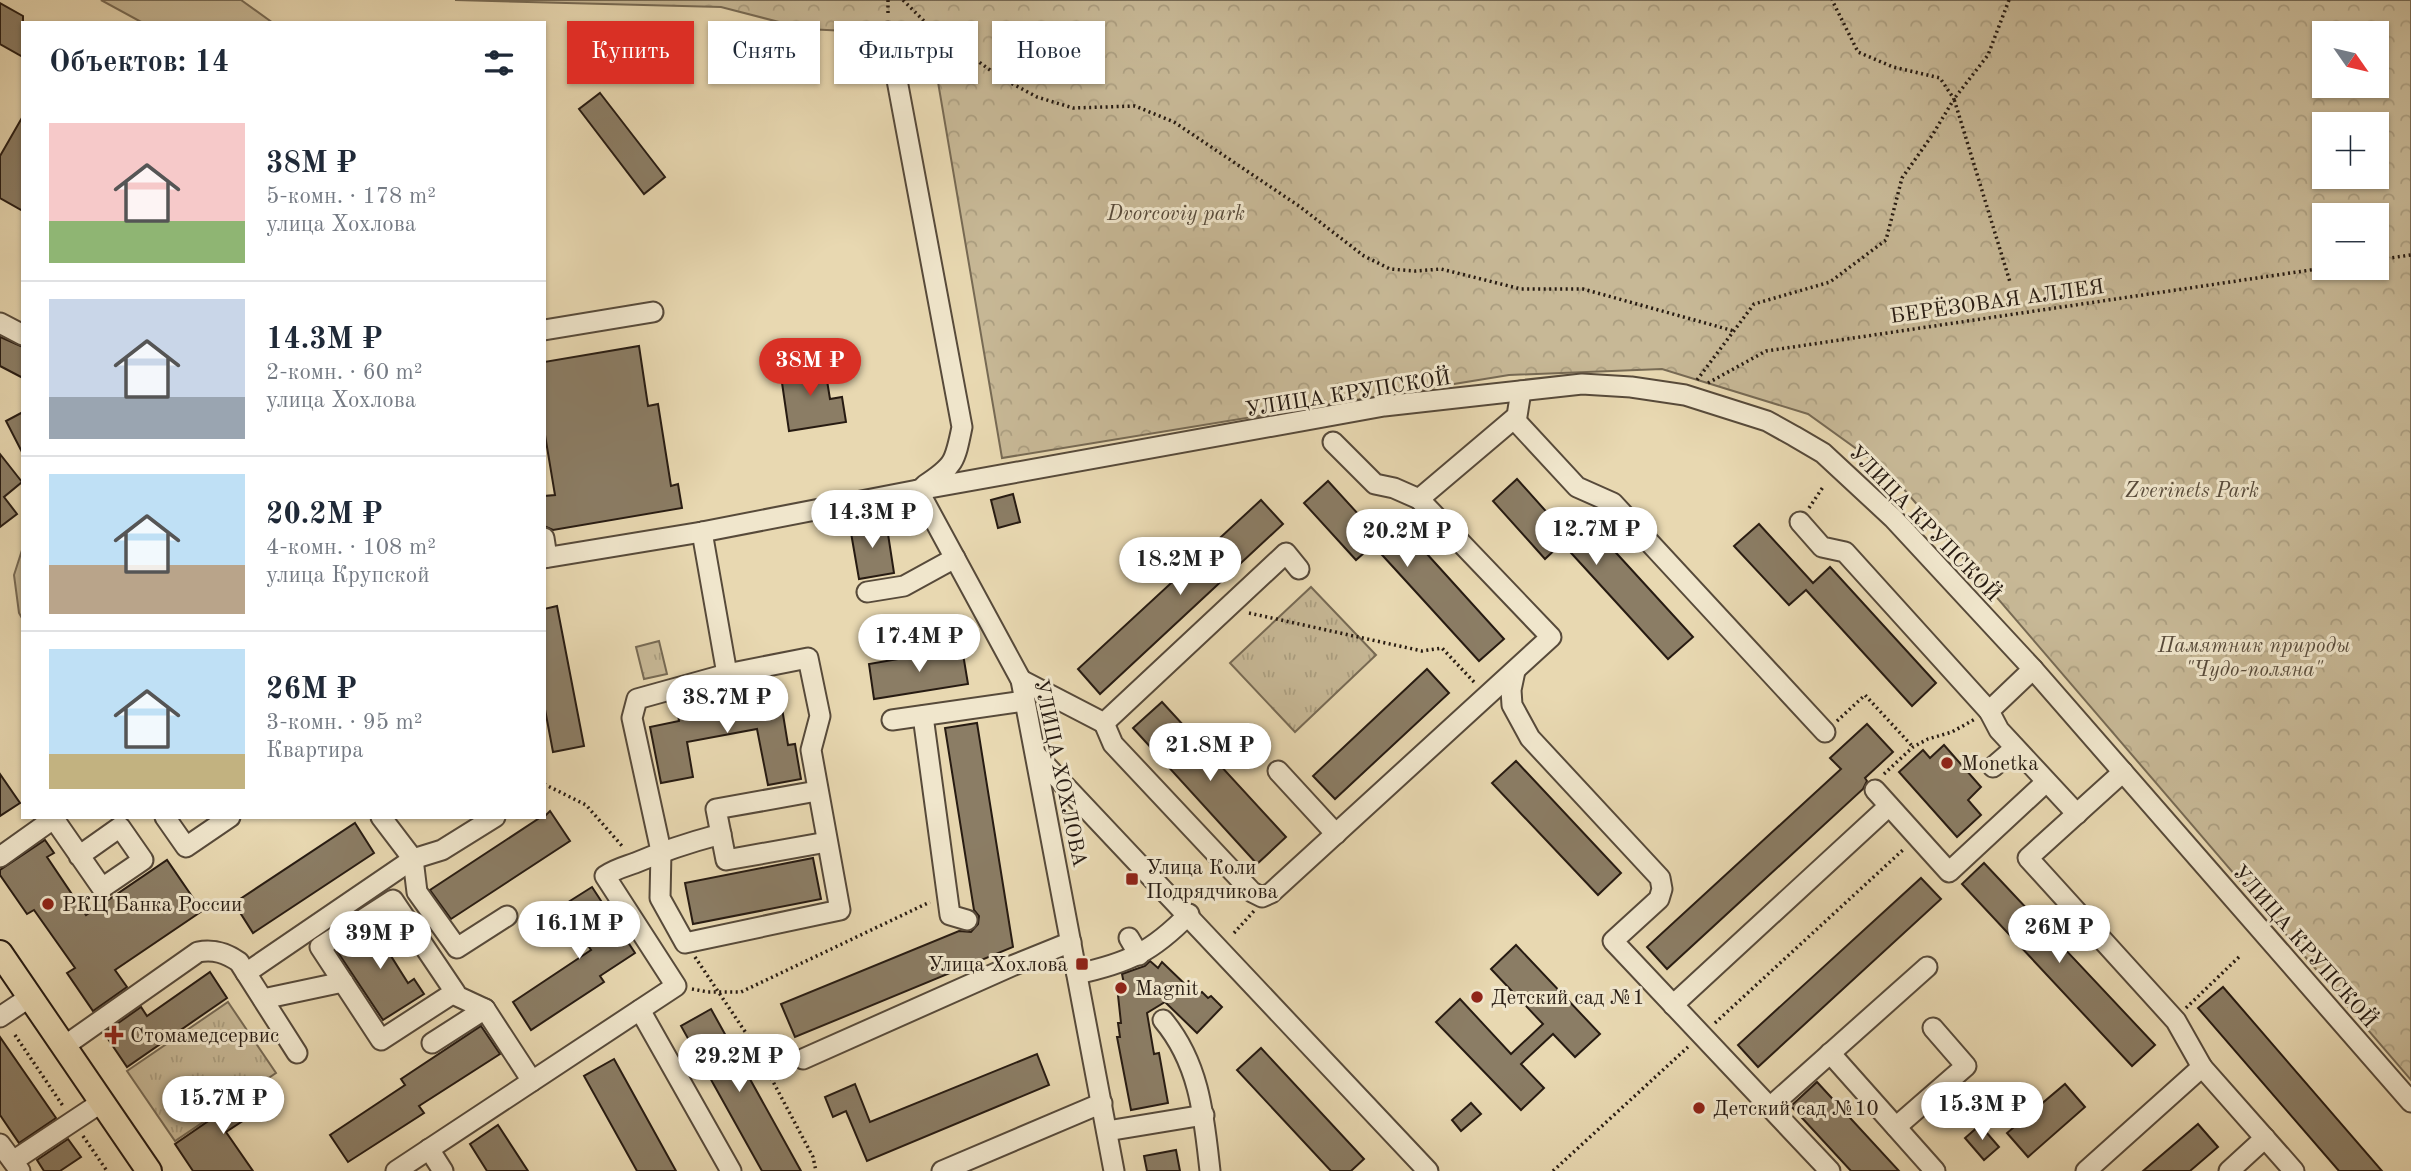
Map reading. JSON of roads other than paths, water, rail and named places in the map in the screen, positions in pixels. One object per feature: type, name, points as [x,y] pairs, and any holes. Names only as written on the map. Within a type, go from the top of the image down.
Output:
[{"type":"main road","points":[[0,953],[149,1171]]},
{"type":"street","points":[[546,551],[702,532],[918,490],[948,470],[957,454],[962,427],[898,84]]},
{"type":"street","points":[[546,330],[653,312]]},
{"type":"street","points":[[0,323],[21,334]]},
{"type":"street","name":"УЛИЦА КРУПСКОЙ","points":[[918,490],[1384,407],[1582,384],[1631,387],[1685,395],[1767,421],[1824,453],[1893,518],[2033,669],[2411,1102]]},
{"type":"street","points":[[1419,499],[1517,416],[1521,391]]},
{"type":"street","points":[[1514,419],[1577,487],[1613,503],[1825,732]]},
{"type":"street","points":[[1021,680],[1104,723],[1113,744],[1252,892],[1262,897],[1271,893],[1552,637],[1419,499],[1394,488],[1375,484],[1333,442]]},
{"type":"street","name":"УЛИЦА ХОХЛОВА","points":[[918,490],[1021,680],[1114,1171]]},
{"type":"street","points":[[1800,522],[1822,547],[1845,552],[1989,711],[1998,730],[2077,814]]},
{"type":"street","points":[[702,532],[727,674]]},
{"type":"street","points":[[1104,723],[1286,553],[1299,569]]},
{"type":"street","points":[[867,592],[904,586],[955,558]]},
{"type":"street","points":[[808,658],[820,716],[811,750],[840,911],[685,943],[660,898],[661,851],[632,719],[638,699],[727,674],[808,658]]},
{"type":"street","points":[[1989,711],[2033,669]]},
{"type":"street","points":[[1515,671],[1511,690],[1512,705],[1530,738],[1660,878],[1662,889],[1659,899],[1613,941],[1830,1171]]},
{"type":"street","points":[[892,720],[1024,701]]},
{"type":"street","points":[[923,716],[950,915],[967,920]]},
{"type":"street","points":[[1993,767],[2015,748]]},
{"type":"street","points":[[1037,755],[1189,914],[1407,1162],[1428,1171]]},
{"type":"street","points":[[1278,771],[1336,834]]},
{"type":"street","points":[[2123,772],[2028,858],[2176,1021],[2202,1067],[2294,1171]]},
{"type":"street","points":[[1875,790],[1949,872],[2046,782]]},
{"type":"street","points":[[817,791],[716,809],[726,860],[827,842]]},
{"type":"street","points":[[1049,821],[1061,802],[1068,800],[1085,806]]},
{"type":"street","points":[[1673,1005],[1889,806]]},
{"type":"street","points":[[0,857],[54,819]]},
{"type":"street","points":[[56,819],[79,856]]},
{"type":"street","points":[[166,819],[186,847],[227,819]]},
{"type":"street","points":[[382,819],[412,859],[418,892],[457,948],[507,916]]},
{"type":"street","points":[[246,973],[412,859],[442,850],[492,819]]},
{"type":"street","points":[[396,1171],[676,986],[605,876],[617,868],[661,851],[721,834]]},
{"type":"street","points":[[455,992],[382,1040],[320,947],[393,900],[455,992],[457,996],[485,1009],[532,1081]]},
{"type":"street","points":[[1077,974],[1106,968],[1134,947],[1170,934],[1189,914]]},
{"type":"street","points":[[803,1059],[1071,942]]},
{"type":"street","points":[[63,1046],[198,952],[220,952],[239,962],[297,1053]]},
{"type":"street","points":[[1770,1107],[1927,967]]},
{"type":"street","points":[[262,999],[343,982]]},
{"type":"street","points":[[0,1017],[30,997]]},
{"type":"street","points":[[432,1043],[485,1009]]},
{"type":"street","points":[[640,1010],[731,1171]]},
{"type":"street","points":[[1163,1020],[1179,1039],[1193,1072],[1205,1115],[1210,1171]]},
{"type":"street","points":[[1896,1127],[1966,1066],[1933,1028]]},
{"type":"street","points":[[1830,1053],[1935,1171]]},
{"type":"street","points":[[2086,1171],[2202,1067]]},
{"type":"street","points":[[0,1144],[16,1166],[102,1102]]},
{"type":"street","points":[[942,1171],[1102,1103]]},
{"type":"street","points":[[1107,1131],[1205,1115]]},
{"type":"street","points":[[2229,1171],[2265,1138]]},
{"type":"street","points":[[429,1149],[443,1171]]},
{"type":"place","name":"Monetka","points":[[1947,763]]},
{"type":"place","name":"Улица Коли Подрядчикова","points":[[1132,879]]},
{"type":"place","name":"РКЦ Банка России","points":[[48,904]]},
{"type":"place","name":"Улица Хохлова","points":[[1082,964]]},
{"type":"place","name":"Magnit","points":[[1121,988]]},
{"type":"place","name":"Детский сад №1","points":[[1477,997]]},
{"type":"place","name":"Стомамедсервис","points":[[114,1035]]},
{"type":"place","name":"Детский сад №10","points":[[1699,1108]]},
{"type":"park label","name":"Dvorcoviy park","points":[[1176,213]]},
{"type":"park label","name":"Zverinets Park","points":[[2192,490]]},
{"type":"park label","name":"Памятник природы \"Чудо-поляна\"","points":[[2254,657]]}]
